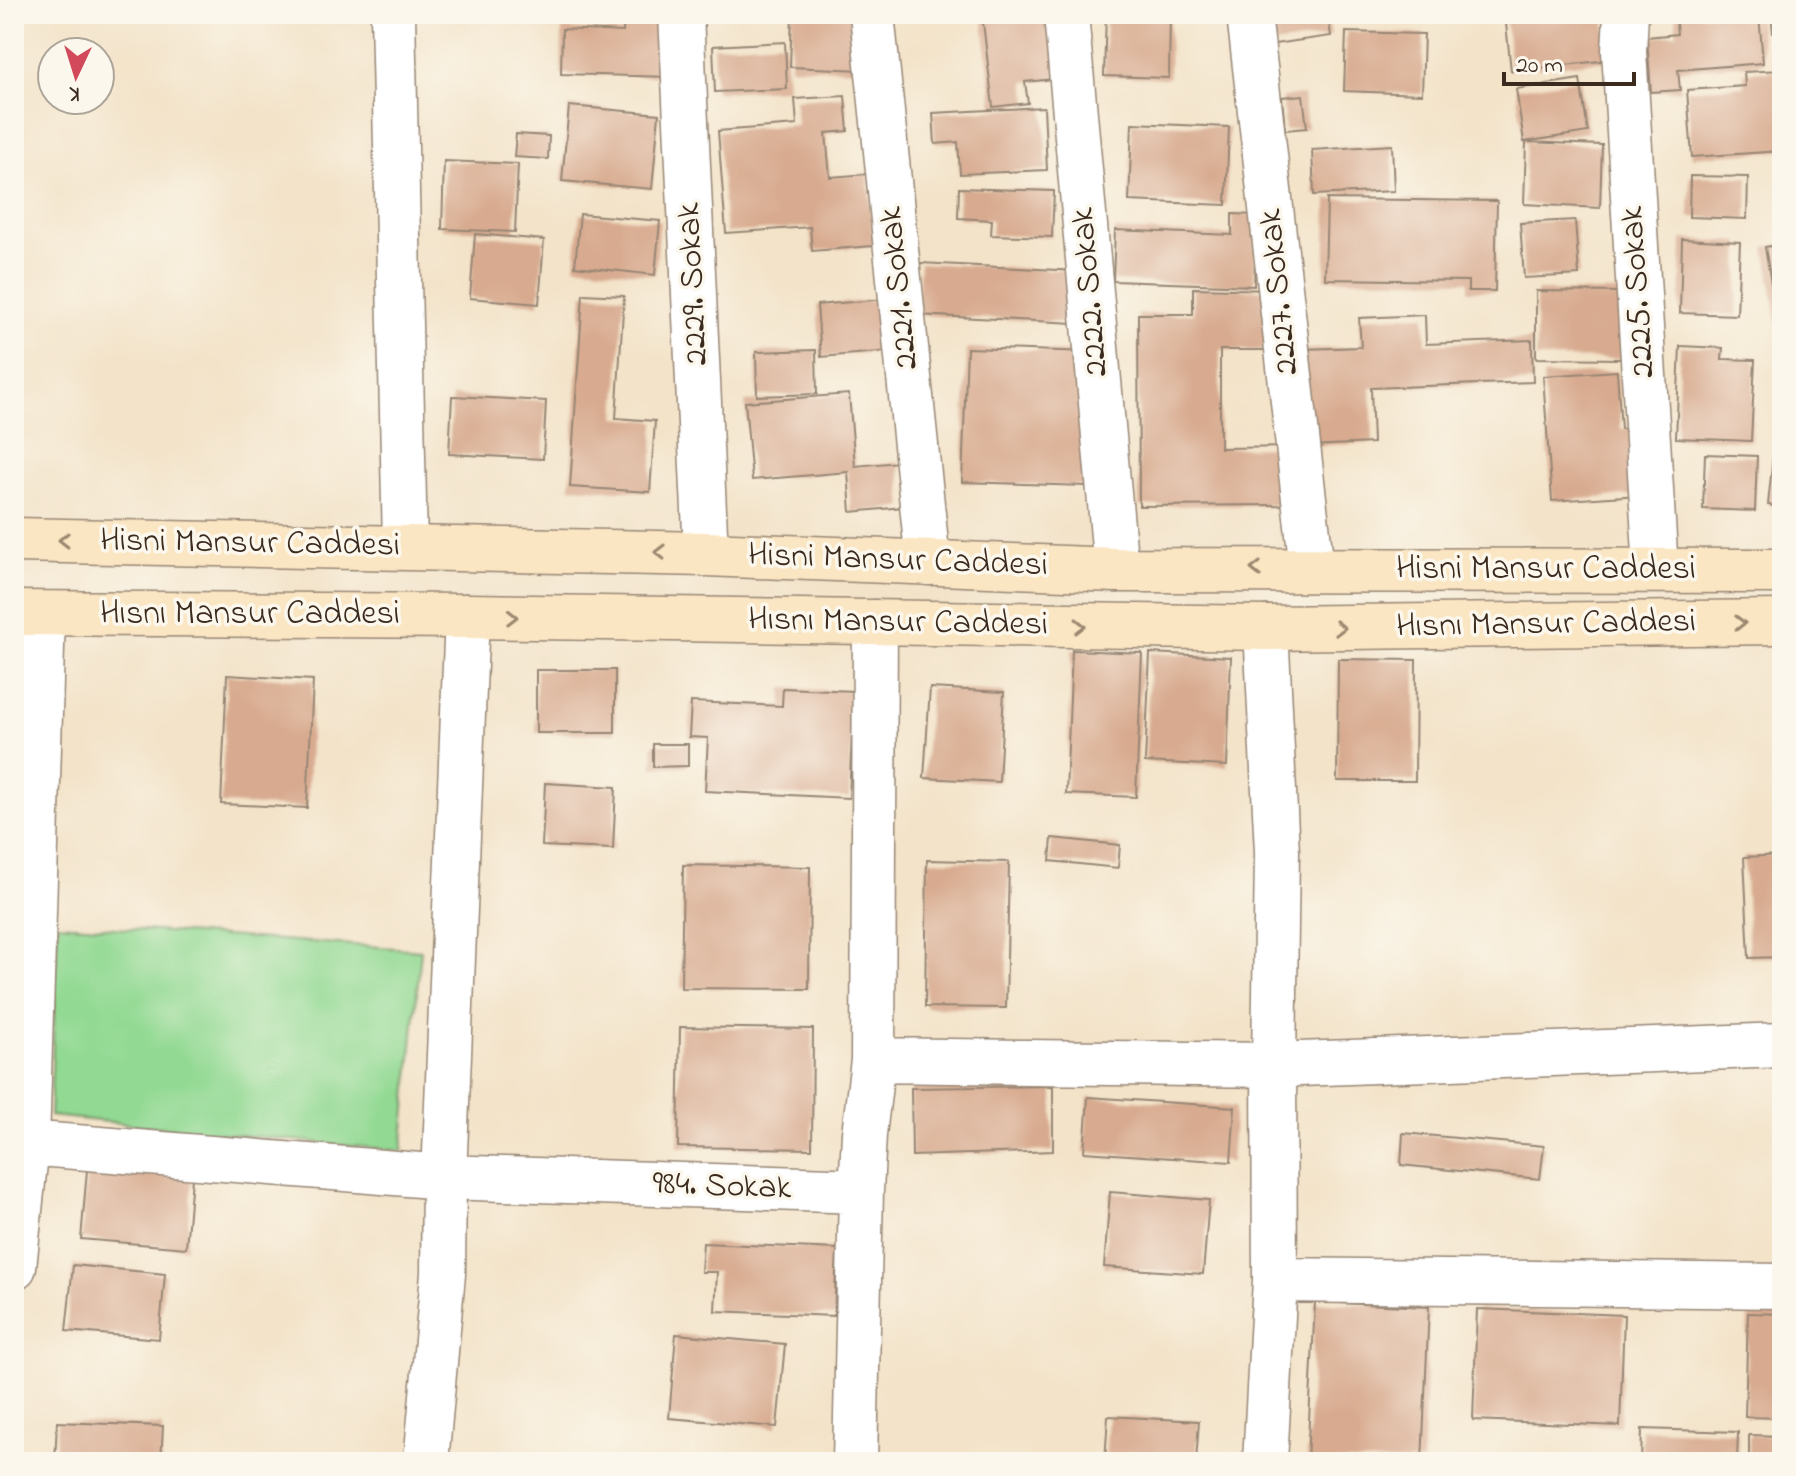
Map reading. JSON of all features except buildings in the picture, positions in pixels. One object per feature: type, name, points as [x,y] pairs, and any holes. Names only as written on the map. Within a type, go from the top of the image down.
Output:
[{"type":"main road","name":"Hisni Mansur Caddesi","points":[[14,540],[706,554],[1116,570],[1782,571]]},
{"type":"main road","name":"Hısnı Mansur Caddesi","points":[[29,614],[467,616],[1266,628],[1782,622]]},
{"type":"street","points":[[393,14],[405,546]]},
{"type":"street","name":"2229. Sokak","points":[[681,14],[706,554]]},
{"type":"street","name":"2221. Sokak","points":[[872,14],[928,563]]},
{"type":"street","name":"2222. Sokak","points":[[1066,14],[1116,570]]},
{"type":"street","name":"2227. Sokak","points":[[1249,14],[1312,569]]},
{"type":"street","name":"2225. Sokak","points":[[1626,14],[1624,51],[1656,570]]},
{"type":"street","points":[[14,1267],[20,1143],[29,614]]},
{"type":"street","points":[[426,1462],[443,1274],[444,1177],[467,616]]},
{"type":"street","points":[[855,1462],[861,1191],[873,1060],[875,622]]},
{"type":"street","points":[[1265,1462],[1275,1280],[1277,852],[1266,628]]},
{"type":"street","points":[[873,1060],[1274,1065],[1782,1045]]},
{"type":"street","name":"984. Sokak","points":[[20,1143],[444,1177],[861,1191]]},
{"type":"street","points":[[1275,1280],[1782,1286]]},
{"type":"green space","points":[[58,924],[421,950],[402,1151],[50,1116]]}]
